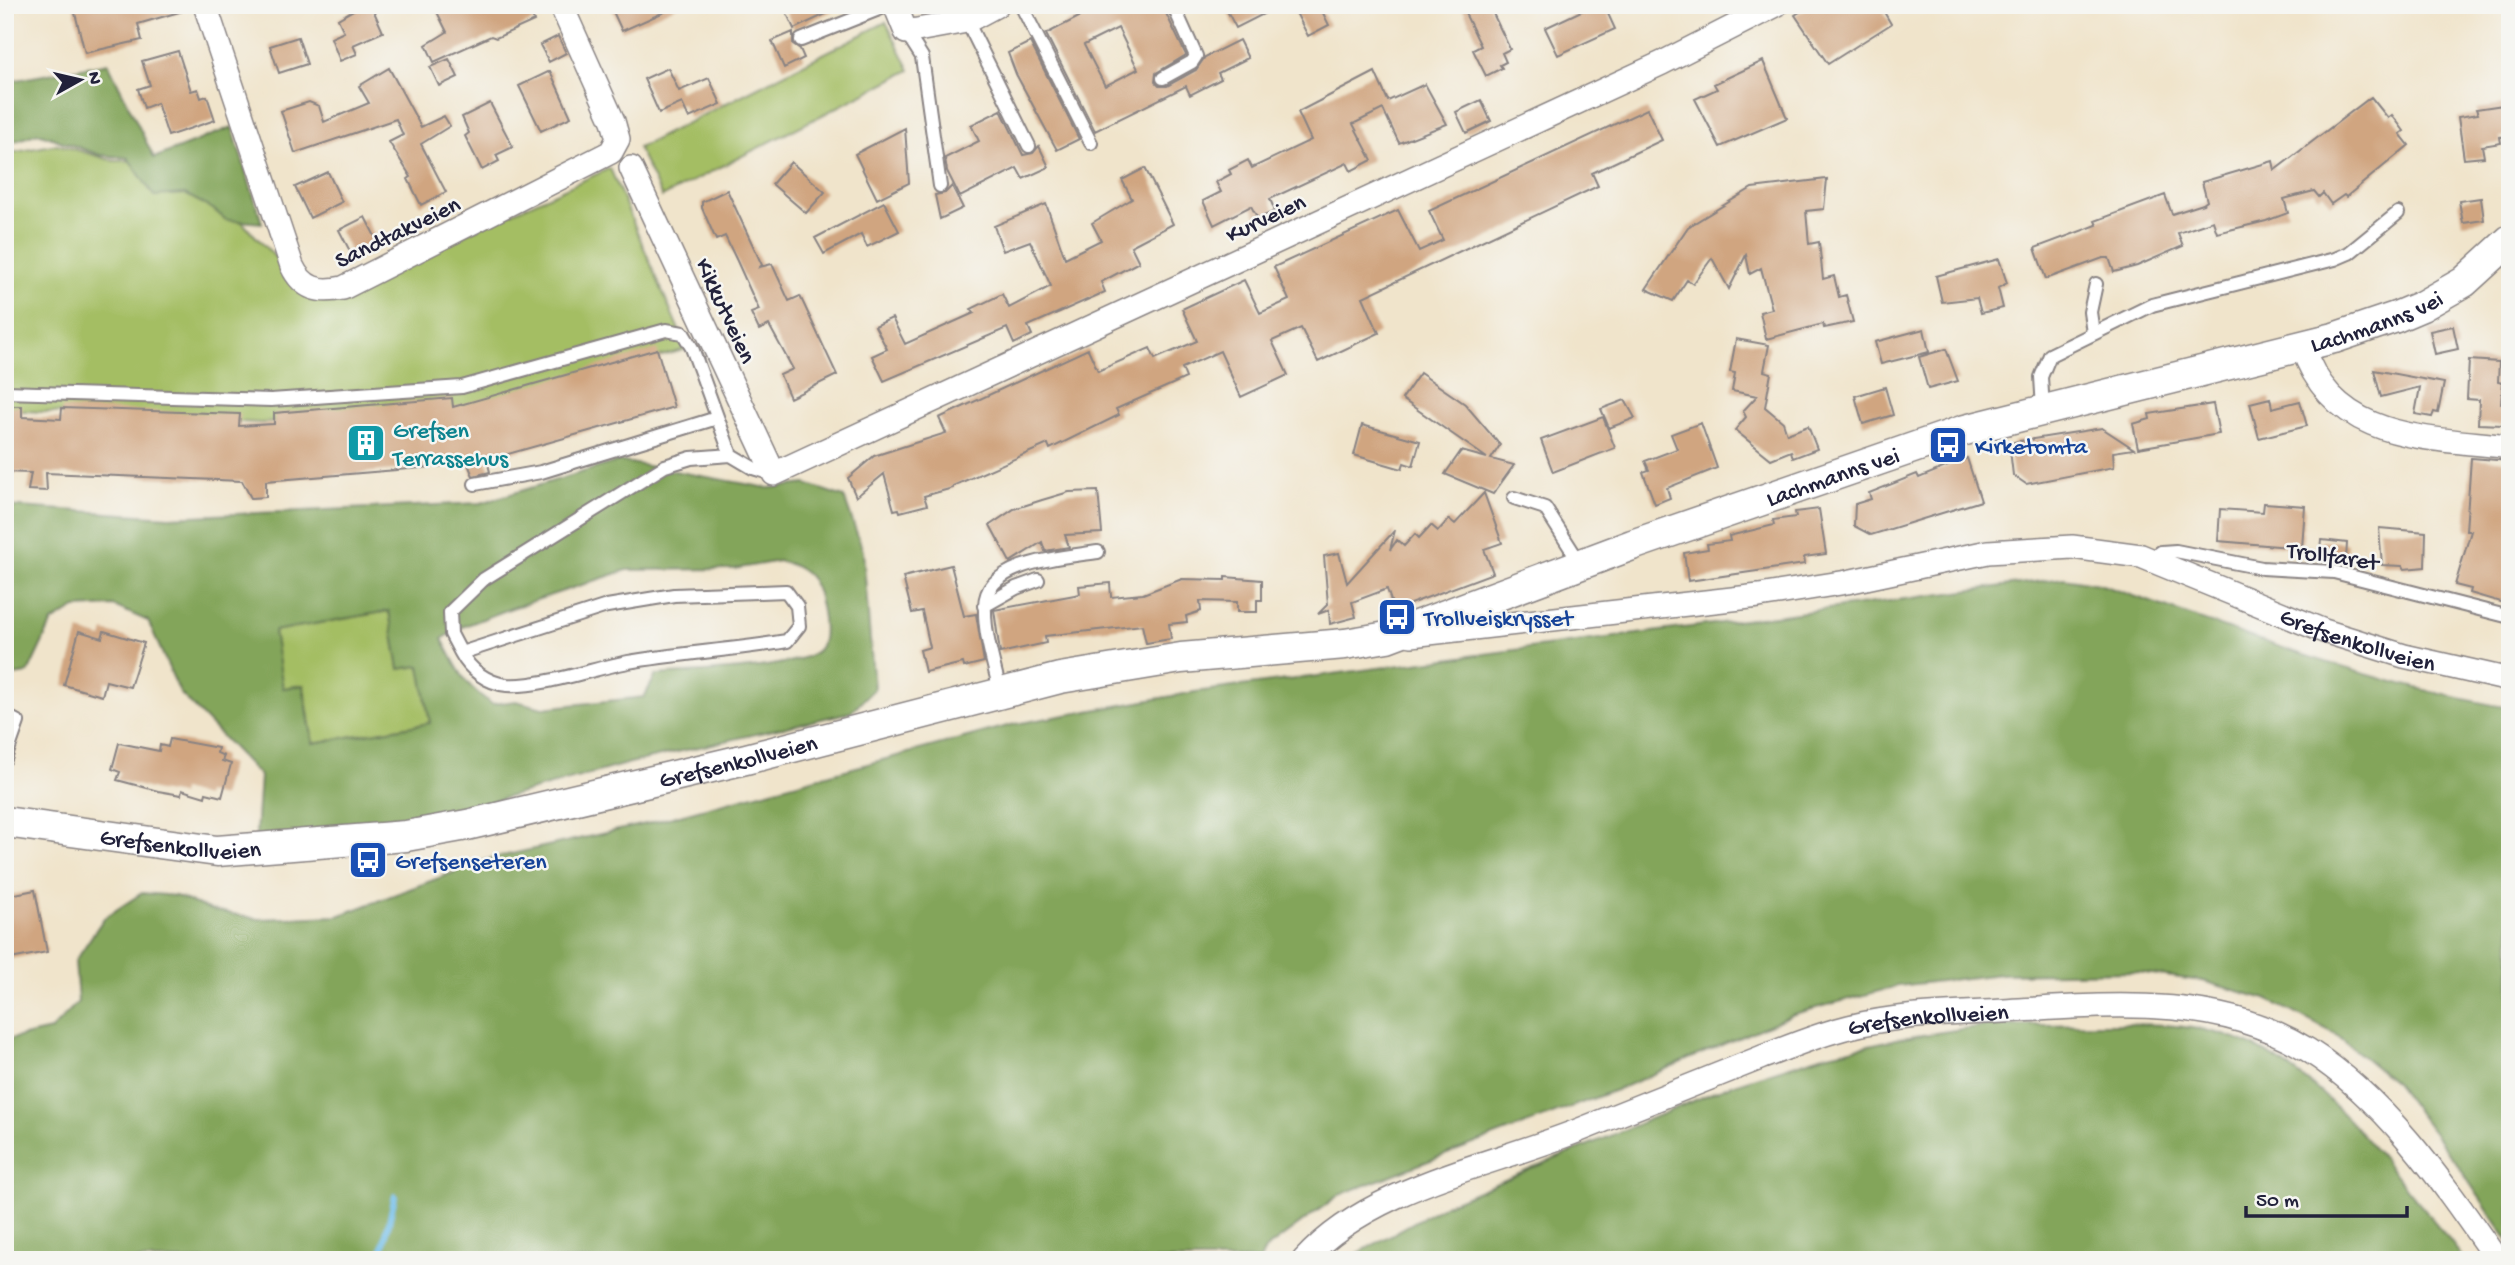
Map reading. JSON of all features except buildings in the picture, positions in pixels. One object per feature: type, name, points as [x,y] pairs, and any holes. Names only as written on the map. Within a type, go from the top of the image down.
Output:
[{"type":"street","name":"Sandtakveien","points":[[205,5],[292,266],[305,284],[314,289],[343,288],[604,158],[611,152],[618,139],[613,121],[561,5]]},
{"type":"street","points":[[895,5],[906,32],[967,22],[998,5]]},
{"type":"street","name":"Kurveien","points":[[774,474],[1650,69],[1776,5]]},
{"type":"street","name":"Kikkutveien","points":[[631,168],[774,474]]},
{"type":"street","name":"Lachmanns vei","points":[[1387,637],[1464,618],[1580,564],[1965,430],[2302,346],[2422,306],[2477,272],[2510,240]]},
{"type":"street","points":[[2302,346],[2321,386],[2362,421],[2408,436],[2510,447]]},
{"type":"street","name":"Grefsenkollveien","points":[[1464,618],[1807,590],[2016,548],[2102,550],[2150,560],[2260,607],[2337,635],[2404,656],[2510,680]]},
{"type":"street","name":"Grefsenkollveien","points":[[5,822],[217,851],[406,836],[467,825],[746,759],[1000,691],[1181,657],[1345,644],[1387,637]]},
{"type":"street","name":"Grefsenkollveien","points":[[1304,1260],[1333,1235],[1408,1191],[1575,1132],[1849,1027],[1915,1016],[2129,1005],[2197,1010],[2248,1023],[2281,1035],[2329,1064],[2390,1120],[2497,1260]]},
{"type":"lane","points":[[802,40],[889,5]]},
{"type":"lane","points":[[1021,5],[1091,143]]},
{"type":"lane","points":[[1163,78],[1192,62],[1196,56],[1173,5]]},
{"type":"lane","points":[[967,22],[1029,146]]},
{"type":"lane","points":[[906,32],[922,57],[940,186]]},
{"type":"lane","points":[[2043,410],[2040,396],[2044,363],[2050,355],[2152,305],[2336,259],[2349,253],[2398,213]]},
{"type":"lane","points":[[2093,333],[2090,312],[2096,284]]},
{"type":"lane","points":[[5,392],[271,400],[462,387],[666,330],[683,333],[692,348],[731,455]]},
{"type":"lane","points":[[475,484],[541,472],[717,418]]},
{"type":"lane","points":[[461,653],[607,606],[674,595],[786,591],[797,606],[799,626],[787,641],[661,656],[536,682],[506,685],[481,676],[461,653],[451,634],[450,612],[484,579],[664,466],[691,458],[731,455],[753,468],[774,474]]},
{"type":"lane","points":[[1514,498],[1545,508],[1580,564]]},
{"type":"lane","name":"Trollfaret","points":[[2150,560],[2161,552],[2176,551],[2262,568],[2334,572],[2510,617]]},
{"type":"lane","points":[[1000,691],[988,637],[985,606],[986,596],[993,584],[1008,571],[1038,561],[1098,552]]},
{"type":"lane","points":[[985,606],[1008,591],[1038,580]]},
{"type":"lane","points":[[5,715],[18,722],[5,759]]},
{"type":"green space","points":[[886,22],[910,70],[662,197],[638,148]]},
{"type":"green space","points":[[108,63],[154,158],[232,127],[262,223],[226,220],[213,209],[185,194],[154,196],[128,158],[100,155],[38,133],[5,145],[5,82]]},
{"type":"green space","points":[[57,144],[114,161],[182,159],[317,301],[610,168],[687,349],[465,410],[261,423],[5,410],[5,154]]},
{"type":"green space","points":[[619,461],[768,488],[806,484],[844,497],[863,551],[874,689],[851,712],[630,763],[429,819],[255,848],[260,776],[180,693],[148,621],[114,606],[76,608],[52,622],[28,673],[5,676],[5,506],[169,517],[481,503]],"holes":[[[779,561],[802,570],[815,586],[824,626],[819,649],[791,662],[768,666],[656,675],[644,697],[543,708],[516,701],[492,704],[467,682],[442,639],[462,627],[509,609],[627,570],[734,569]],[[389,611],[399,669],[420,666],[430,723],[313,743],[303,685],[283,688],[274,631]]]},
{"type":"green space","points":[[2064,578],[2099,584],[2353,670],[2457,698],[2510,708],[2510,1243],[2457,1164],[2395,1083],[2334,1033],[2266,999],[2202,981],[2137,972],[2001,974],[1898,986],[1794,1014],[1621,1088],[1339,1195],[1266,1249],[1260,1260],[5,1260],[5,1040],[51,1030],[78,1002],[75,961],[104,918],[142,893],[176,896],[211,910],[259,919],[338,916],[489,859],[650,823],[1015,724],[1195,692]]},
{"type":"green space","points":[[389,611],[399,668],[420,665],[430,723],[313,743],[304,686],[283,689],[273,631]]},
{"type":"green space","points":[[2100,1024],[2188,1027],[2247,1043],[2274,1058],[2300,1075],[2347,1118],[2464,1260],[1346,1260],[1445,1205],[1731,1085],[1824,1055],[1896,1039],[1982,1026]]},
{"type":"waterway","points":[[380,1260],[395,1196]]},
{"type":"place","name":"Grefsen Terrassehus","points":[[366,443]]},
{"type":"place","name":"Kirketomta","points":[[1948,445]]},
{"type":"place","name":"Trollveiskrysset","points":[[1397,617]]},
{"type":"place","name":"Grefsenseteren","points":[[368,860]]}]
